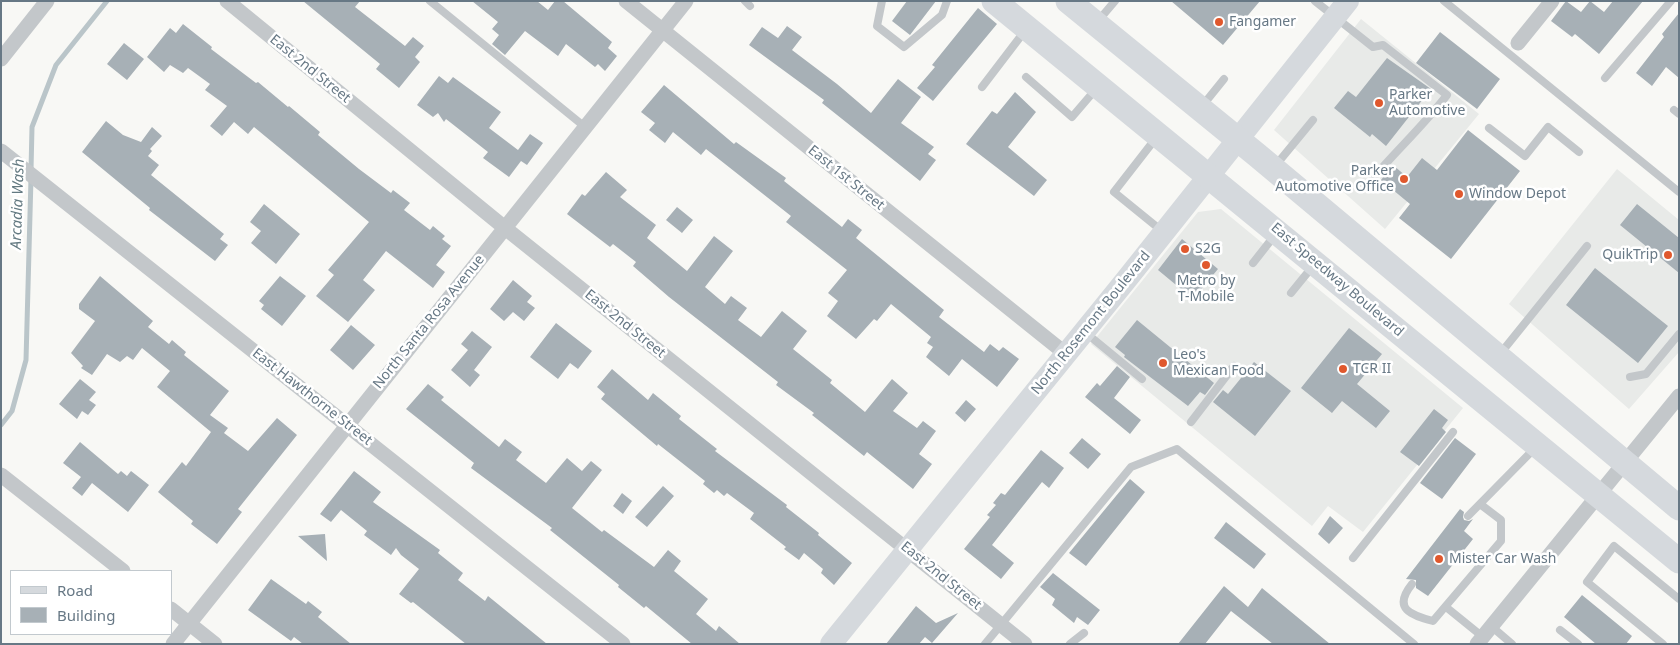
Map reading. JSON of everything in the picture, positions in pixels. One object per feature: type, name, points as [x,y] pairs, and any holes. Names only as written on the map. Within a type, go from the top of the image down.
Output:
[{"type":"main road","name":"East Speedway Boulevard","points":[[994,1],[1679,561]]},
{"type":"main road","points":[[1068,1],[1238,139],[1679,508]]},
{"type":"street","points":[[1,59],[47,1]]},
{"type":"street","name":"East 2nd Street","points":[[227,1],[505,228],[908,549],[1024,644]]},
{"type":"street","name":"East 1st Street","points":[[626,1],[1066,354]]},
{"type":"street","name":"North Santa Rosa Avenue","points":[[173,644],[686,1]]},
{"type":"street","points":[[1518,43],[1552,1]]},
{"type":"street","name":"North Rosemont Boulevard","points":[[831,644],[1084,332],[1342,9]]},
{"type":"street","name":"East Hawthorne Street","points":[[1,151],[623,644]]},
{"type":"street","points":[[1484,636],[1679,396]]},
{"type":"street","points":[[1,475],[122,570]]},
{"type":"street","points":[[172,610],[215,644]]},
{"type":"lane","points":[[430,1],[585,127]]},
{"type":"lane","points":[[882,1],[877,26],[904,46],[942,15],[947,1]]},
{"type":"lane","points":[[1096,24],[1115,1]]},
{"type":"lane","points":[[1315,1],[1342,9],[1373,47],[1383,45],[1447,95],[1426,123],[1394,154],[1373,178]]},
{"type":"lane","points":[[1444,1],[1679,192]]},
{"type":"lane","points":[[1605,78],[1671,1]]},
{"type":"lane","points":[[982,87],[1027,28]]},
{"type":"lane","points":[[1026,78],[1072,116],[1099,86]]},
{"type":"lane","points":[[1200,108],[1224,79]]},
{"type":"lane","points":[[1273,169],[1313,120]]},
{"type":"lane","points":[[1489,128],[1525,156],[1548,127],[1580,152]]},
{"type":"lane","points":[[1159,134],[1114,192],[1164,232]]},
{"type":"lane","points":[[1253,263],[1278,232]]},
{"type":"lane","points":[[1498,357],[1587,246]]},
{"type":"lane","points":[[1291,294],[1316,263]]},
{"type":"lane","points":[[1084,332],[1142,379]]},
{"type":"lane","points":[[1630,377],[1646,374],[1679,334]]},
{"type":"lane","points":[[1191,422],[1234,366]]},
{"type":"lane","points":[[1353,558],[1453,432]]},
{"type":"lane","points":[[1468,516],[1537,446]]},
{"type":"lane","points":[[984,644],[1131,467],[1177,449],[1414,644]]},
{"type":"lane","points":[[1412,584],[1404,594],[1402,604],[1407,611],[1434,621],[1501,541],[1501,520],[1480,504]]},
{"type":"lane","points":[[1663,644],[1587,582],[1614,546],[1679,598]]},
{"type":"lane","points":[[1446,607],[1484,636],[1512,644]]},
{"type":"lane","points":[[1560,630],[1578,644]]},
{"type":"lane","points":[[1070,644],[1084,633]]},
{"type":"shaded area","name":"Parker Automotive","points":[[1361,19],[1479,114],[1385,229],[1274,130]]},
{"type":"shaded area","points":[[1617,169],[1679,220],[1679,352],[1629,409],[1509,304]]},
{"type":"shaded area","points":[[1221,209],[1463,408],[1363,532],[1328,506],[1312,526],[1091,344],[1198,212]]},
{"type":"building","points":[[303,1],[360,1],[355,7],[405,46],[413,37],[424,46],[415,57],[420,62],[399,88],[376,69],[380,64]]},
{"type":"building","points":[[472,1],[537,1],[548,10],[555,1],[563,1],[612,42],[608,48],[617,56],[605,71],[598,64],[595,67],[566,44],[558,56],[525,31],[505,55],[492,44],[499,35],[492,29],[498,22]]},
{"type":"building","points":[[907,1],[936,1],[910,35],[892,21]]},
{"type":"building","name":"Fangamer","points":[[1171,1],[1260,1],[1223,45]]},
{"type":"building","points":[[1566,1],[1581,12],[1590,1],[1604,12],[1613,1],[1643,1],[1599,54],[1575,34],[1572,37],[1551,21]]},
{"type":"building","points":[[978,8],[997,24],[933,101],[917,88],[935,67],[932,65]]},
{"type":"building","points":[[1679,13],[1679,78],[1666,67],[1652,86],[1636,73],[1664,37],[1662,34]]},
{"type":"building","points":[[183,24],[212,47],[211,49],[289,106],[320,132],[318,135],[359,169],[391,193],[393,190],[410,203],[404,210],[430,230],[433,226],[445,236],[442,239],[451,246],[436,265],[445,272],[433,288],[386,251],[363,280],[375,290],[348,322],[316,296],[334,275],[328,270],[369,222],[254,127],[248,134],[234,122],[222,136],[210,126],[227,106],[205,90],[210,84],[188,68],[183,73],[170,65],[164,72],[147,57],[170,28],[176,33]]},
{"type":"building","points":[[787,26],[802,37],[792,50],[871,113],[898,79],[921,97],[901,123],[934,147],[928,154],[936,160],[920,181],[822,103],[824,100],[749,45],[762,27],[778,38]]},
{"type":"building","points":[[1440,32],[1500,79],[1477,109],[1416,63]]},
{"type":"building","points":[[124,43],[144,59],[127,80],[107,64]]},
{"type":"building","name":"Parker Automotive","points":[[1387,58],[1431,89],[1386,146],[1372,134],[1370,137],[1334,108],[1348,91],[1356,97]]},
{"type":"building","points":[[439,76],[448,83],[453,77],[501,112],[489,128],[518,150],[530,134],[543,143],[527,165],[521,161],[509,177],[483,158],[488,152],[446,119],[444,122],[438,113],[433,117],[417,105]]},
{"type":"building","points":[[664,85],[734,144],[736,142],[786,178],[784,181],[842,227],[848,219],[862,230],[856,238],[944,310],[939,317],[984,352],[990,344],[999,351],[1003,347],[1019,359],[997,387],[962,359],[949,376],[926,357],[933,347],[927,343],[931,337],[891,304],[877,321],[874,319],[856,339],[827,316],[838,301],[828,293],[847,270],[786,222],[791,216],[706,149],[701,155],[673,132],[665,143],[649,130],[655,123],[641,112]]},
{"type":"building","points":[[1015,92],[1036,112],[1008,147],[1047,180],[1034,196],[966,144],[992,111],[997,114]]},
{"type":"building","points":[[106,121],[123,135],[141,142],[152,127],[162,136],[150,149],[152,151],[148,156],[159,165],[151,175],[224,234],[220,239],[228,245],[215,261],[149,210],[150,208],[82,152]]},
{"type":"building","name":"Window Depot","points":[[1468,130],[1520,171],[1451,259],[1399,218],[1410,204],[1381,180],[1393,165],[1407,177],[1422,158],[1437,170]]},
{"type":"building","points":[[606,172],[627,190],[620,197],[656,225],[647,238],[687,271],[714,236],[733,251],[705,287],[725,304],[731,296],[747,308],[738,320],[761,337],[782,311],[807,331],[793,349],[832,380],[830,383],[865,412],[892,379],[908,393],[893,411],[917,428],[923,421],[936,431],[919,454],[932,464],[913,489],[867,452],[864,456],[812,415],[814,413],[776,385],[778,382],[669,297],[633,266],[636,262],[613,244],[610,247],[567,214],[582,194],[585,196]]},
{"type":"building","points":[[264,204],[300,234],[276,264],[251,243],[261,231],[250,222]]},
{"type":"building","name":"QuikTrip","points":[[1637,204],[1679,238],[1679,273],[1620,225]]},
{"type":"building","points":[[677,207],[693,220],[682,233],[666,220]]},
{"type":"building","points":[[1182,239],[1218,269],[1193,299],[1158,270]]},
{"type":"building","name":"QuikTrip","points":[[1595,268],[1668,326],[1638,363],[1566,305]]},
{"type":"building","points":[[100,276],[153,321],[148,327],[169,344],[172,340],[186,352],[184,355],[229,391],[210,415],[228,428],[224,433],[248,451],[277,418],[297,435],[238,509],[242,512],[217,544],[191,524],[193,521],[158,492],[182,462],[186,466],[211,432],[157,387],[170,371],[142,348],[133,360],[127,356],[120,362],[107,354],[92,375],[81,368],[83,366],[71,353],[95,321],[79,309],[79,304]]},
{"type":"building","points":[[280,276],[306,296],[282,326],[261,309],[264,305],[259,301]]},
{"type":"building","points":[[513,280],[532,296],[527,302],[535,308],[524,321],[513,312],[504,321],[490,309]]},
{"type":"building","name":"Leo's Mexican Food","points":[[1137,320],[1214,383],[1205,395],[1200,392],[1188,406],[1124,357],[1125,355],[1115,347]]},
{"type":"building","points":[[556,323],[592,351],[578,369],[570,363],[558,379],[530,357]]},
{"type":"building","points":[[351,325],[375,345],[353,370],[330,350]]},
{"type":"building","name":"TCR II","points":[[1349,328],[1382,354],[1357,384],[1390,411],[1376,428],[1342,401],[1332,413],[1301,388]]},
{"type":"building","points":[[472,331],[492,347],[474,370],[480,375],[470,387],[451,370],[468,350],[461,344]]},
{"type":"building","points":[[1254,362],[1291,391],[1255,436],[1213,402],[1223,390],[1228,394]]},
{"type":"building","points":[[1117,366],[1130,377],[1114,398],[1141,420],[1130,434],[1085,397],[1097,383],[1100,386]]},
{"type":"building","points":[[612,369],[648,400],[653,393],[681,416],[679,419],[717,449],[715,451],[787,505],[786,507],[819,533],[818,535],[852,563],[834,585],[821,573],[823,569],[804,553],[799,560],[784,549],[786,547],[750,519],[754,513],[727,493],[724,496],[717,490],[714,493],[703,484],[705,481],[658,444],[657,446],[601,399],[605,394],[597,387]]},
{"type":"building","points":[[80,379],[96,392],[89,400],[96,405],[88,415],[82,411],[77,419],[59,404]]},
{"type":"building","points":[[428,384],[444,397],[441,400],[499,447],[505,439],[522,452],[516,460],[546,483],[567,458],[582,471],[591,461],[602,470],[572,508],[602,532],[604,530],[654,567],[668,550],[681,561],[674,571],[708,599],[696,614],[716,631],[719,626],[740,644],[692,644],[646,606],[644,608],[618,587],[619,585],[550,530],[552,528],[471,468],[474,463],[406,409]]},
{"type":"building","points":[[966,400],[976,409],[965,422],[955,413]]},
{"type":"building","points":[[1434,409],[1448,420],[1442,428],[1446,432],[1419,466],[1400,452]]},
{"type":"building","points":[[1082,438],[1101,454],[1088,469],[1069,453]]},
{"type":"building","points":[[1455,438],[1476,454],[1442,499],[1420,483]]},
{"type":"building","points":[[80,442],[118,474],[121,471],[127,476],[131,471],[149,485],[128,512],[92,483],[82,496],[72,488],[81,477],[63,463]]},
{"type":"building","points":[[1041,450],[1064,468],[1049,488],[1042,482],[992,545],[1014,563],[1001,579],[964,549],[990,517],[987,515],[996,505],[993,503],[1001,493],[1005,495]]},
{"type":"building","points":[[354,471],[381,492],[373,502],[440,550],[438,553],[463,573],[458,580],[485,601],[488,596],[547,644],[466,644],[413,602],[411,603],[399,594],[419,569],[401,555],[396,548],[391,555],[364,535],[367,531],[341,510],[331,522],[320,514]]},
{"type":"building","points":[[1130,479],[1145,492],[1086,566],[1069,553]]},
{"type":"building","points":[[663,486],[674,496],[647,527],[635,517]]},
{"type":"building","points":[[622,493],[632,501],[623,514],[613,506]]},
{"type":"building","name":"Mister Car Wash","points":[[1460,509],[1464,512],[1464,520],[1469,521],[1473,519],[1464,531],[1473,539],[1428,596],[1416,588],[1416,580],[1406,579]]},
{"type":"building","points":[[1330,516],[1343,528],[1329,544],[1318,534]]},
{"type":"building","points":[[1226,522],[1266,554],[1254,569],[1214,538]]},
{"type":"building","points":[[325,534],[327,561],[298,536]]},
{"type":"building","points":[[1053,573],[1100,610],[1088,625],[1077,617],[1074,623],[1052,605],[1055,599],[1040,587]]},
{"type":"building","points":[[271,579],[306,604],[308,601],[322,612],[318,617],[351,644],[303,644],[294,637],[291,641],[248,610]]},
{"type":"building","points":[[1224,586],[1248,607],[1262,588],[1330,644],[1273,644],[1231,611],[1205,644],[1178,644]]},
{"type":"building","points":[[1582,595],[1632,636],[1626,644],[1596,644],[1564,617]]},
{"type":"building","points":[[916,606],[936,623],[958,613],[932,643],[925,637],[919,644],[886,644]]},
{"type":"waterway","name":"Arcadia Wash","points":[[31,170],[32,127],[56,65],[107,1]]},
{"type":"waterway","name":"Arcadia Wash","points":[[1,425],[12,411],[26,360],[31,178]]},
{"type":"place","name":"Fangamer","points":[[1219,22]]},
{"type":"place","name":"Parker Automotive","points":[[1379,103]]},
{"type":"place","name":"Parker Automotive Office","points":[[1404,179]]},
{"type":"place","name":"Window Depot","points":[[1459,194]]},
{"type":"place","name":"S2G","points":[[1185,249]]},
{"type":"place","name":"QuikTrip","points":[[1668,255]]},
{"type":"place","name":"Metro by T-Mobile","points":[[1206,265]]},
{"type":"place","name":"Leo's Mexican Food","points":[[1163,363]]},
{"type":"place","name":"TCR II","points":[[1343,369]]},
{"type":"place","name":"Mister Car Wash","points":[[1439,559]]}]
